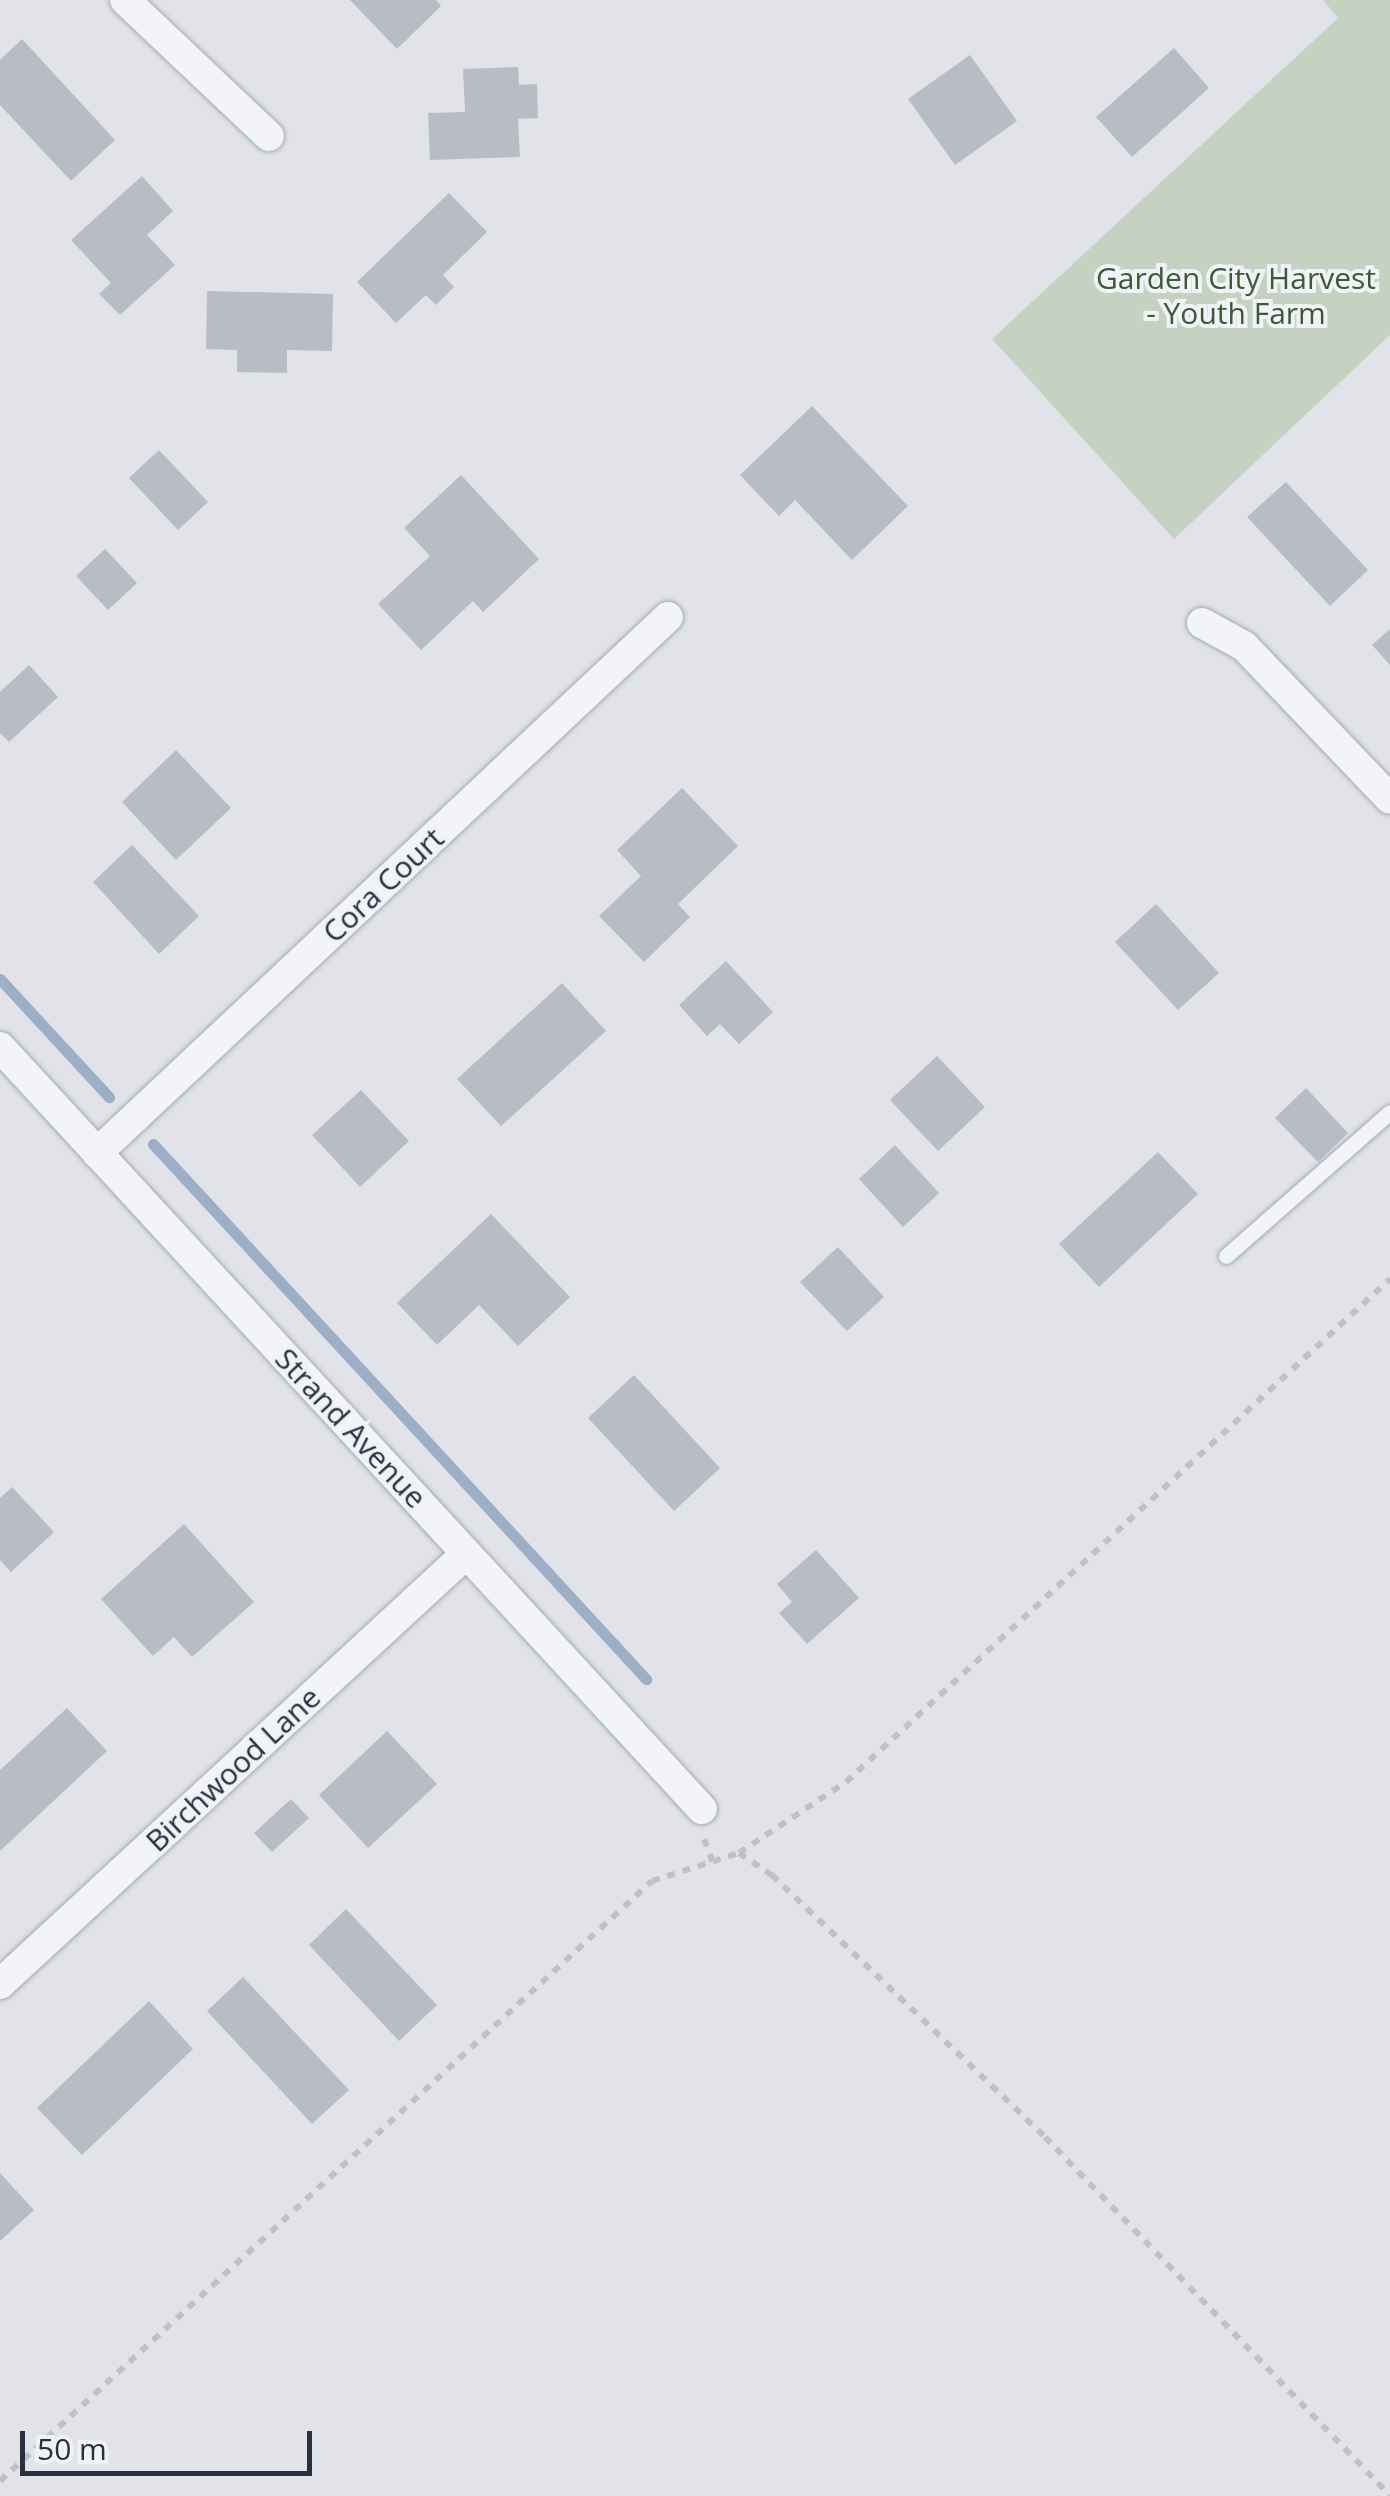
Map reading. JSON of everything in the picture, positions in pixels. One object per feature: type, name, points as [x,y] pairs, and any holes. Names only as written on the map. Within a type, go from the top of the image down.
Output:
[{"type":"street","points":[[125,0],[269,136]]},
{"type":"street","name":"Cora Court","points":[[98,1153],[668,617]]},
{"type":"street","points":[[1202,622],[1244,646],[1390,799]]},
{"type":"street","name":"Strand Avenue","points":[[0,1046],[702,1808]]},
{"type":"street","name":"Birchwood Lane","points":[[0,1984],[466,1554]]},
{"type":"lane","points":[[1226,1256],[1390,1112]]},
{"type":"path","points":[[0,2482],[652,1881],[739,1853],[846,1782],[1390,1279]]},
{"type":"path","points":[[739,1853],[772,1876],[1045,2137],[1390,2496]]},
{"type":"green space","name":"Garden City Harvest - Youth Farm","points":[[1323,0],[1390,0],[1390,335],[1174,539],[992,339],[1338,18]]},
{"type":"building","points":[[350,0],[436,0],[441,6],[397,49]]},
{"type":"building","points":[[22,39],[115,140],[71,181],[0,105],[0,60]]},
{"type":"building","points":[[1174,48],[1209,88],[1132,157],[1096,117]]},
{"type":"building","points":[[970,55],[1017,121],[955,165],[908,99]]},
{"type":"building","points":[[518,67],[519,85],[537,84],[538,118],[518,119],[520,157],[430,160],[428,113],[465,112],[463,69]]},
{"type":"building","points":[[142,176],[173,211],[147,235],[175,265],[120,315],[99,294],[111,283],[71,240]]},
{"type":"building","points":[[449,193],[487,232],[443,275],[454,287],[436,305],[426,295],[396,323],[357,282]]},
{"type":"building","points":[[207,291],[333,294],[332,351],[287,350],[287,373],[237,372],[237,350],[206,349]]},
{"type":"building","points":[[812,406],[908,506],[852,560],[795,500],[779,516],[740,475]]},
{"type":"building","points":[[159,450],[208,502],[178,530],[129,478]]},
{"type":"building","points":[[461,475],[539,559],[483,612],[473,601],[421,650],[378,604],[430,556],[404,528]]},
{"type":"building","points":[[1286,482],[1368,570],[1330,606],[1247,517]]},
{"type":"building","points":[[105,549],[137,583],[108,610],[76,576]]},
{"type":"building","points":[[1390,629],[1390,665],[1372,645]]},
{"type":"building","points":[[29,665],[58,697],[9,742],[0,733],[0,692]]},
{"type":"building","points":[[176,750],[231,808],[176,860],[122,802]]},
{"type":"building","points":[[682,788],[738,846],[678,904],[690,917],[644,962],[599,916],[641,876],[617,850]]},
{"type":"building","points":[[132,845],[199,916],[159,954],[93,882]]},
{"type":"building","points":[[1156,904],[1219,973],[1178,1010],[1115,942]]},
{"type":"building","points":[[726,961],[773,1012],[739,1044],[720,1024],[707,1036],[679,1005]]},
{"type":"building","points":[[562,983],[606,1031],[501,1126],[457,1079]]},
{"type":"building","points":[[937,1056],[985,1107],[938,1151],[890,1100]]},
{"type":"building","points":[[1306,1088],[1348,1133],[1318,1162],[1275,1118]]},
{"type":"building","points":[[361,1090],[409,1141],[360,1187],[312,1135]]},
{"type":"building","points":[[895,1145],[939,1193],[903,1227],[859,1179]]},
{"type":"building","points":[[1158,1152],[1198,1194],[1099,1287],[1059,1244]]},
{"type":"building","points":[[491,1214],[570,1297],[518,1346],[479,1305],[437,1345],[397,1303]]},
{"type":"building","points":[[838,1247],[884,1297],[847,1331],[800,1282]]},
{"type":"building","points":[[634,1375],[720,1468],[674,1511],[588,1418]]},
{"type":"building","points":[[12,1487],[54,1532],[11,1572],[0,1560],[0,1498]]},
{"type":"building","points":[[184,1524],[254,1602],[192,1657],[174,1637],[153,1656],[101,1599]]},
{"type":"building","points":[[816,1550],[859,1598],[807,1644],[779,1613],[792,1602],[777,1584]]},
{"type":"building","points":[[67,1708],[107,1751],[0,1851],[0,1770]]},
{"type":"building","points":[[387,1731],[437,1784],[368,1848],[319,1795]]},
{"type":"building","points":[[291,1799],[309,1818],[272,1852],[254,1833]]},
{"type":"building","points":[[346,1909],[437,2005],[399,2041],[309,1945]]},
{"type":"building","points":[[243,1977],[349,2090],[312,2124],[207,2011]]},
{"type":"building","points":[[149,2001],[193,2049],[82,2155],[37,2108]]},
{"type":"building","points":[[0,2173],[34,2210],[0,2241]]},
{"type":"waterway","points":[[0,979],[109,1097]]},
{"type":"waterway","points":[[153,1144],[646,1679]]}]
